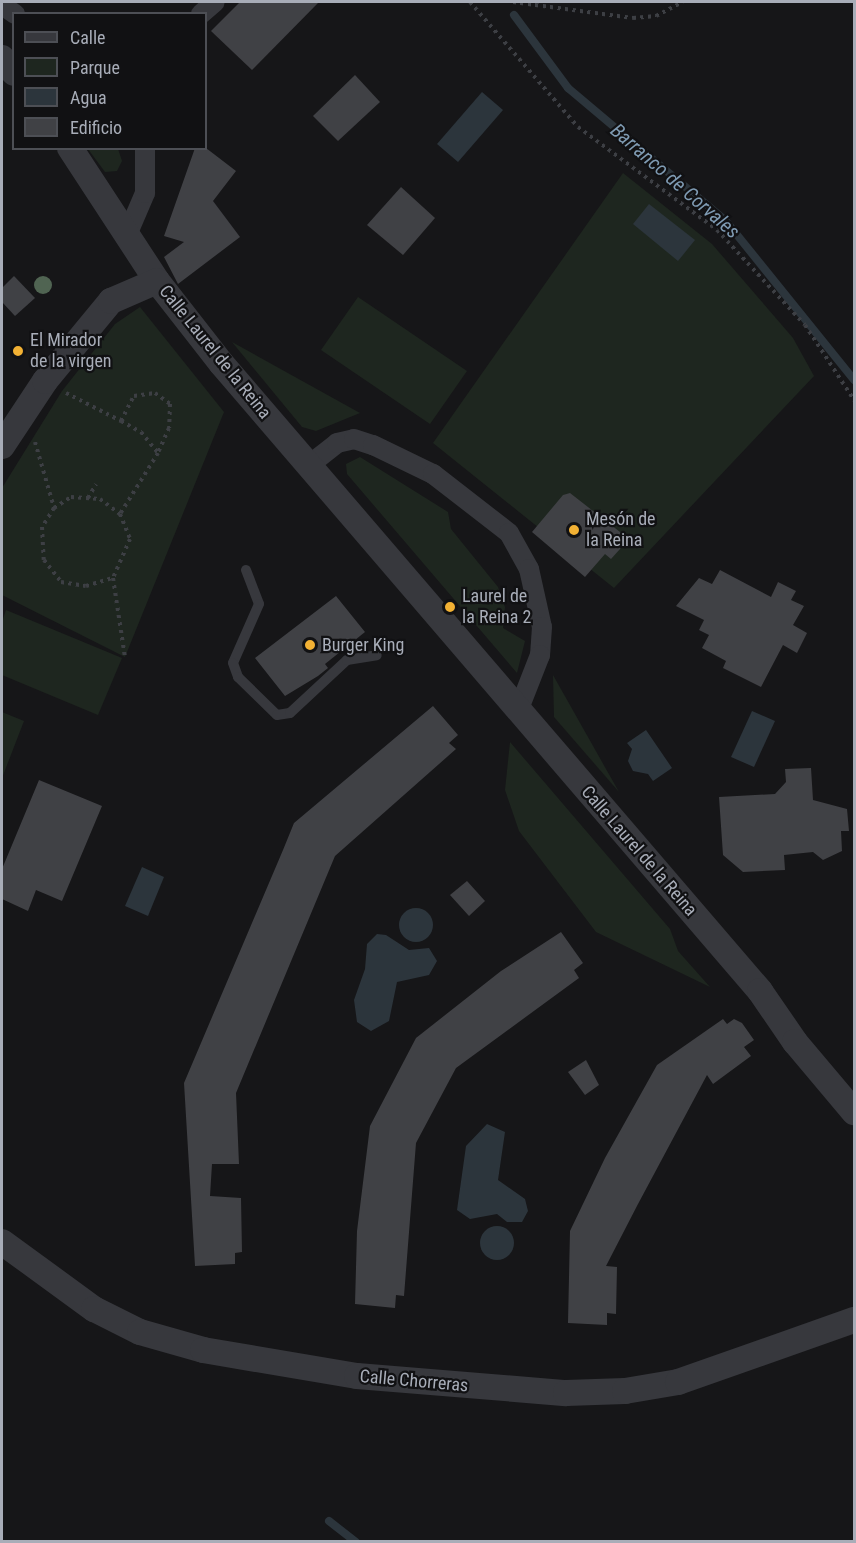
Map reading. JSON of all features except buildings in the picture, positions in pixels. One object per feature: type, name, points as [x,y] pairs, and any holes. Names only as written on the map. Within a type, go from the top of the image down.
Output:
[{"type":"street","points":[[203,12],[215,2]]},
{"type":"street","points":[[2,58],[12,70]]},
{"type":"street","name":"Calle Laurel de la Reina","points":[[71,150],[157,280],[308,466],[760,992]]},
{"type":"street","points":[[127,235],[145,193],[145,150]]},
{"type":"street","points":[[8,437],[45,381],[111,301],[157,280]]},
{"type":"street","points":[[308,466],[337,442],[354,439],[373,445],[433,474],[509,533],[529,569],[542,627],[540,655],[518,711]]},
{"type":"street","points":[[760,992],[805,1031],[855,1086]]},
{"type":"street","points":[[760,992],[795,1042],[855,1112]]},
{"type":"street","name":"Calle Chorreras","points":[[2,1242],[94,1309],[140,1332],[203,1350],[357,1376],[566,1393],[625,1391],[688,1379],[853,1320]]},
{"type":"lane","points":[[246,570],[259,604],[233,663],[238,677],[277,716],[290,713],[347,660],[377,655]]},
{"type":"path","points":[[470,2],[578,127],[717,230],[805,325],[855,400]]},
{"type":"path","points":[[513,2],[633,18],[656,16],[682,2]]},
{"type":"path","points":[[45,381],[141,432],[158,453]]},
{"type":"path","points":[[120,514],[158,453],[169,428],[170,404],[155,393],[134,396],[121,421]]},
{"type":"path","points":[[8,437],[34,439],[54,508]]},
{"type":"path","points":[[88,498],[96,484]]},
{"type":"path","points":[[113,578],[86,586],[61,582],[44,560],[40,540],[54,508],[71,497],[100,499],[120,514],[130,539],[113,578],[125,657]]},
{"type":"green space","points":[[89,150],[118,150],[122,161],[117,171],[105,172]]},
{"type":"green space","points":[[623,173],[712,244],[793,338],[814,376],[614,588],[433,443]]},
{"type":"green space","points":[[358,297],[467,371],[430,424],[321,350]]},
{"type":"green space","points":[[140,307],[224,412],[125,657],[2,595],[2,488],[62,391],[115,324]]},
{"type":"green space","points":[[232,342],[360,413],[316,431],[302,427]]},
{"type":"green space","points":[[360,457],[448,512],[451,529],[498,587],[505,607],[503,628],[525,641],[517,673],[347,474],[346,464]]},
{"type":"green space","points":[[6,610],[122,658],[98,715],[2,675],[2,622]]},
{"type":"green space","points":[[553,675],[619,792],[554,717]]},
{"type":"green space","points":[[2,712],[24,721],[2,778]]},
{"type":"green space","points":[[510,742],[670,929],[678,951],[710,987],[596,932],[519,831],[505,790]]},
{"type":"water","points":[[482,92],[503,110],[458,162],[437,144]]},
{"type":"water","points":[[649,204],[695,240],[678,261],[633,224]]},
{"type":"water","points":[[752,711],[775,721],[754,767],[731,757]]},
{"type":"water","points":[[646,730],[672,768],[653,781],[648,774],[633,771],[628,761],[632,749],[627,743]]},
{"type":"water","points":[[142,867],[164,877],[148,916],[125,906]]},
{"type":"water","points":[[416,908],[428,913],[433,925],[428,937],[416,942],[404,937],[399,925],[404,913]]},
{"type":"water","points":[[377,934],[386,935],[409,950],[429,948],[437,961],[429,975],[397,982],[389,1021],[371,1031],[357,1022],[354,1000],[365,969],[367,944]]},
{"type":"water","points":[[487,1124],[505,1132],[498,1180],[525,1199],[528,1211],[522,1222],[507,1222],[497,1214],[470,1219],[457,1210],[466,1146]]},
{"type":"water","points":[[497,1226],[509,1231],[514,1243],[509,1255],[497,1260],[485,1255],[480,1243],[485,1231]]},
{"type":"waterway","name":"Barranco de Corvales","points":[[514,15],[568,88],[725,220],[854,380]]},
{"type":"waterway","points":[[329,1521],[356,1542]]},
{"type":"place","name":"El Mirador de la virgen","points":[[18,351]]},
{"type":"place","name":"Mesón de la Reina","points":[[574,530]]},
{"type":"place","name":"Laurel de la Reina 2","points":[[450,607]]},
{"type":"place","name":"Burger King","points":[[310,645]]}]
